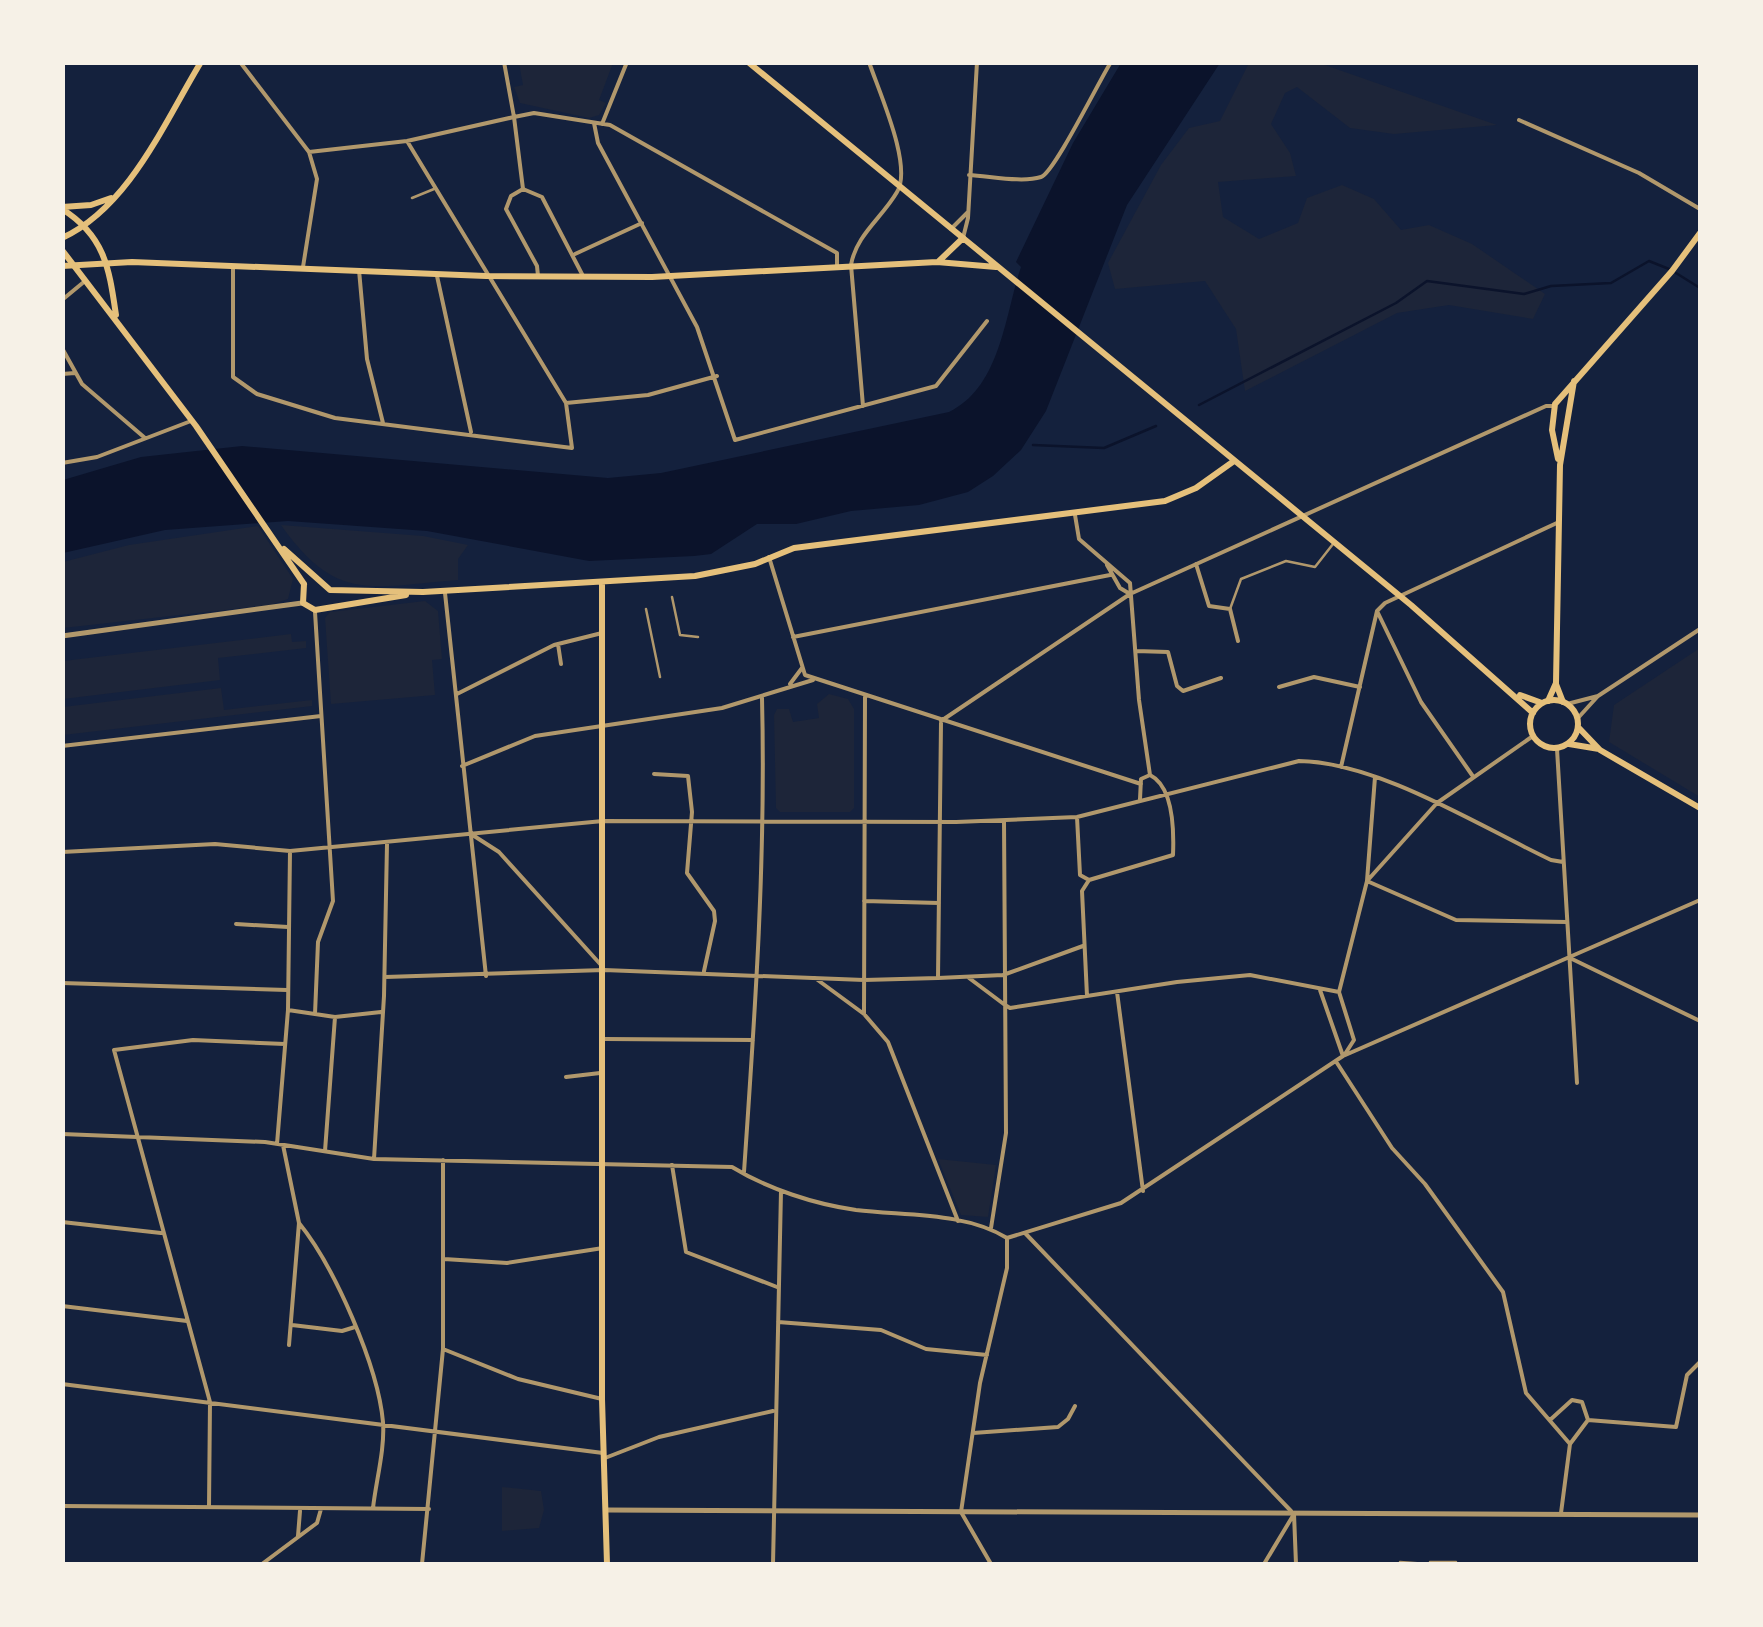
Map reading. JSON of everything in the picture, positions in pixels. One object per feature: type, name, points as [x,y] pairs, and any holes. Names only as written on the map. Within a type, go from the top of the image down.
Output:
[{"type":"main road","points":[[62,238],[86,227],[128,182],[201,62]]},
{"type":"main road","points":[[748,62],[1514,692],[1533,713],[1533,736],[1539,743],[1556,749],[1569,744],[1600,750]]},
{"type":"main road","points":[[62,208],[92,205],[112,197]]},
{"type":"main road","points":[[62,208],[86,227],[110,264],[116,316]]},
{"type":"main road","points":[[1560,466],[1553,439],[1560,406],[1574,381],[1675,268],[1700,232]]},
{"type":"main road","points":[[937,262],[962,238]]},
{"type":"main road","points":[[62,250],[116,316],[284,549],[304,584],[302,603],[315,610],[423,592]]},
{"type":"main road","points":[[62,266],[132,262],[486,276],[669,276],[937,262],[996,267]]},
{"type":"main road","points":[[1560,406],[1565,418],[1560,466],[1556,683],[1565,703],[1578,718],[1578,728],[1569,744]]},
{"type":"main road","points":[[1560,406],[1572,410],[1565,418]]},
{"type":"main road","points":[[284,549],[330,590],[445,591],[720,572],[794,548],[1165,501],[1196,488],[1234,461]]},
{"type":"main road","points":[[304,584],[316,579]]},
{"type":"main road","points":[[602,582],[602,1399],[608,1564]]},
{"type":"main road","points":[[326,606],[330,590]]},
{"type":"main road","points":[[1533,713],[1556,683]]},
{"type":"main road","points":[[1514,692],[1545,702],[1565,703]]},
{"type":"main road","points":[[1578,728],[1600,750],[1700,808]]},
{"type":"street","points":[[240,62],[309,152],[317,178],[302,269]]},
{"type":"street","points":[[504,62],[522,189]]},
{"type":"street","points":[[602,124],[626,62]]},
{"type":"street","points":[[862,406],[851,265],[854,249],[900,189],[902,161],[869,62]]},
{"type":"street","points":[[962,238],[968,212],[977,62]]},
{"type":"street","points":[[969,174],[1039,178],[1051,172],[1079,112],[1110,62]]},
{"type":"street","points":[[309,152],[407,141],[534,113],[602,124],[837,254],[854,249]]},
{"type":"street","points":[[1519,120],[1639,174],[1700,209]]},
{"type":"street","points":[[594,123],[598,142],[718,376],[735,440],[936,386],[986,321]]},
{"type":"street","points":[[234,266],[234,381],[288,406],[572,448],[566,403],[407,141]]},
{"type":"street","points":[[522,189],[542,197],[575,254],[583,276]]},
{"type":"street","points":[[522,189],[511,196],[506,209],[538,276]]},
{"type":"street","points":[[951,229],[968,212]]},
{"type":"street","points":[[575,254],[642,224]]},
{"type":"street","points":[[837,254],[837,266]]},
{"type":"street","points":[[359,270],[366,359],[383,422]]},
{"type":"street","points":[[436,273],[471,432]]},
{"type":"street","points":[[62,300],[86,280]]},
{"type":"street","points":[[62,348],[74,373],[146,438]]},
{"type":"street","points":[[62,374],[74,373]]},
{"type":"street","points":[[566,403],[648,395],[718,376]]},
{"type":"street","points":[[941,721],[1130,594],[1546,406],[1560,406]]},
{"type":"street","points":[[62,463],[97,457],[194,423]]},
{"type":"street","points":[[1074,512],[1079,539],[1106,565],[1127,578],[1150,775]]},
{"type":"street","points":[[1341,767],[1378,611],[1396,594],[1559,522]]},
{"type":"street","points":[[769,557],[805,675],[1140,784]]},
{"type":"street","points":[[1196,564],[1210,606],[1230,609],[1238,641]]},
{"type":"street","points":[[1106,565],[1110,575],[1130,594]]},
{"type":"street","points":[[793,637],[1110,575]]},
{"type":"street","points":[[445,591],[486,976]]},
{"type":"street","points":[[62,636],[302,603]]},
{"type":"street","points":[[315,610],[333,901],[318,942],[316,1014]]},
{"type":"street","points":[[1378,611],[1421,702],[1474,777]]},
{"type":"street","points":[[1578,718],[1598,696],[1700,628]]},
{"type":"street","points":[[457,694],[558,644],[602,630]]},
{"type":"street","points":[[558,644],[562,664]]},
{"type":"street","points":[[1136,651],[1168,652],[1177,686],[1184,692],[1221,678]]},
{"type":"street","points":[[790,685],[802,668]]},
{"type":"street","points":[[1279,687],[1314,677],[1360,687]]},
{"type":"street","points":[[462,766],[535,736],[762,698],[790,685],[814,680]]},
{"type":"street","points":[[1565,703],[1598,696]]},
{"type":"street","points":[[864,1014],[865,697]]},
{"type":"street","points":[[744,1174],[759,974],[764,822],[762,698]]},
{"type":"street","points":[[62,746],[322,716]]},
{"type":"street","points":[[938,978],[941,721]]},
{"type":"street","points":[[1367,882],[1436,803],[1533,736]]},
{"type":"street","points":[[1556,749],[1577,1083]]},
{"type":"street","points":[[62,852],[215,844],[290,851],[603,822],[940,822],[1077,817],[1299,761],[1376,777],[1551,860],[1563,862]]},
{"type":"street","points":[[654,774],[688,776],[692,812],[688,823],[688,873],[714,911],[715,921],[704,972]]},
{"type":"street","points":[[1140,801],[1140,784],[1150,775]]},
{"type":"street","points":[[1086,996],[1082,891],[1088,880],[1173,855],[1166,794],[1159,779],[1150,775]]},
{"type":"street","points":[[1354,1040],[1338,992],[1367,882],[1376,777]]},
{"type":"street","points":[[1077,817],[1080,875],[1088,880]]},
{"type":"street","points":[[991,1228],[1006,1133],[1004,821]]},
{"type":"street","points":[[471,834],[498,852],[604,970]]},
{"type":"street","points":[[374,1159],[385,976],[387,842]]},
{"type":"street","points":[[290,851],[288,1010],[280,1144],[299,1223],[334,1279],[355,1326],[383,1423],[373,1508]]},
{"type":"street","points":[[1367,882],[1456,920],[1567,922]]},
{"type":"street","points":[[62,1134],[280,1144],[374,1159],[732,1167],[781,1191],[850,1209],[958,1221],[991,1228],[1008,1238],[1121,1203],[1343,1056],[1700,900]]},
{"type":"street","points":[[864,902],[938,902]]},
{"type":"street","points":[[236,924],[288,926]]},
{"type":"street","points":[[385,976],[604,970],[864,980],[968,977],[1003,975],[1084,946]]},
{"type":"street","points":[[1569,958],[1700,1021]]},
{"type":"street","points":[[968,977],[1010,1008],[1250,975],[1338,992]]},
{"type":"street","points":[[814,978],[864,1014],[888,1042],[958,1221]]},
{"type":"street","points":[[62,983],[287,990]]},
{"type":"street","points":[[1320,988],[1343,1056]]},
{"type":"street","points":[[1116,991],[1142,1191]]},
{"type":"street","points":[[288,1010],[335,1017],[381,1012]]},
{"type":"street","points":[[325,1152],[335,1017]]},
{"type":"street","points":[[605,1039],[753,1040]]},
{"type":"street","points":[[209,1507],[210,1402],[134,1138],[114,1050],[193,1040],[285,1044]]},
{"type":"street","points":[[1354,1040],[1368,1045]]},
{"type":"street","points":[[1343,1056],[1354,1040]]},
{"type":"street","points":[[1336,1061],[1392,1148],[1425,1184],[1502,1292],[1526,1392],[1570,1444]]},
{"type":"street","points":[[566,1077],[605,1072]]},
{"type":"street","points":[[422,1564],[438,1430],[443,1160]]},
{"type":"street","points":[[672,1165],[686,1252],[778,1287]]},
{"type":"street","points":[[773,1564],[773,1411],[781,1191]]},
{"type":"street","points":[[62,1222],[162,1232]]},
{"type":"street","points":[[288,1345],[292,1325],[290,1287],[299,1223]]},
{"type":"street","points":[[1025,1233],[1294,1514],[1296,1564]]},
{"type":"street","points":[[991,1564],[960,1512],[972,1433],[1007,1268],[1008,1238]]},
{"type":"street","points":[[443,1259],[506,1263],[603,1248]]},
{"type":"street","points":[[62,1306],[187,1320]]},
{"type":"street","points":[[778,1322],[882,1330],[926,1349],[988,1354]]},
{"type":"street","points":[[292,1325],[342,1331],[355,1326]]},
{"type":"street","points":[[442,1349],[518,1380],[602,1399]]},
{"type":"street","points":[[1588,1420],[1676,1427],[1688,1375],[1700,1362]]},
{"type":"street","points":[[62,1384],[438,1430],[605,1456],[659,1437],[773,1411]]},
{"type":"street","points":[[1550,1420],[1572,1400],[1582,1402],[1588,1420]]},
{"type":"street","points":[[972,1433],[1058,1426],[1068,1420],[1075,1406]]},
{"type":"street","points":[[1561,1514],[1570,1444],[1588,1420]]},
{"type":"street","points":[[62,1506],[429,1509]]},
{"type":"street","points":[[296,1540],[300,1508]]},
{"type":"street","points":[[262,1564],[317,1523],[322,1509]]},
{"type":"street","points":[[607,1510],[1700,1516]]},
{"type":"street","points":[[1264,1564],[1294,1514]]},
{"type":"street","points":[[1280,1538],[1295,1542]]},
{"type":"lane","points":[[412,198],[436,188]]},
{"type":"lane","points":[[1230,609],[1241,578],[1286,561],[1315,566],[1334,543]]},
{"type":"lane","points":[[672,597],[680,635],[685,639],[698,637]]},
{"type":"lane","points":[[646,609],[660,677]]},
{"type":"lane","points":[[1400,1562],[1456,1562]]},
{"type":"shaded area","points":[[519,63],[613,63],[599,100],[606,103],[599,115],[589,118],[520,103],[514,87],[523,85]]},
{"type":"shaded area","points":[[1121,63],[1220,63],[1127,205],[1046,411],[1021,450],[968,492],[919,505],[851,511],[796,524],[757,524],[711,554],[694,556],[589,561],[427,531],[288,521],[165,530],[63,553],[63,480],[141,457],[242,446],[608,478],[661,473],[949,412],[966,401],[990,368],[1021,267],[1016,262],[1073,143]]},
{"type":"shaded area","points":[[1249,63],[1319,63],[1497,125],[1394,134],[1350,128],[1297,87],[1285,93],[1271,124],[1290,153],[1296,176],[1218,182],[1223,217],[1259,239],[1298,223],[1307,198],[1342,185],[1374,199],[1401,230],[1429,225],[1472,244],[1545,294],[1533,319],[1449,305],[1397,313],[1245,391],[1236,329],[1205,281],[1115,289],[1108,263],[1161,165],[1189,128],[1220,121]]},
{"type":"shaded area","points":[[281,525],[423,536],[468,545],[458,559],[458,580],[357,584],[338,579],[319,567]]},
{"type":"shaded area","points":[[258,526],[293,579],[288,599],[270,605],[63,628],[63,562],[129,545]]},
{"type":"shaded area","points":[[425,601],[438,611],[442,659],[432,660],[435,695],[331,704],[325,618],[330,612]]},
{"type":"shaded area","points":[[291,634],[292,642],[306,641],[306,648],[218,658],[220,680],[63,699],[63,661]]},
{"type":"shaded area","points":[[1700,648],[1700,797],[1609,742],[1614,705]]},
{"type":"shaded area","points":[[221,688],[224,710],[312,700],[312,706],[63,735],[63,707]]},
{"type":"shaded area","points":[[829,694],[848,699],[854,709],[854,808],[850,812],[780,812],[776,808],[774,715],[777,709],[789,709],[793,722],[819,718],[817,704]]},
{"type":"shaded area","points":[[938,1159],[996,1165],[988,1217],[961,1215]]},
{"type":"shaded area","points":[[502,1487],[541,1491],[544,1510],[539,1528],[502,1531]]},
{"type":"waterway","points":[[1199,405],[1396,303],[1427,281],[1524,294],[1551,286],[1611,283],[1649,261],[1669,269]]},
{"type":"waterway","points":[[1676,273],[1700,288]]},
{"type":"waterway","points":[[1033,445],[1104,448],[1156,426]]}]
